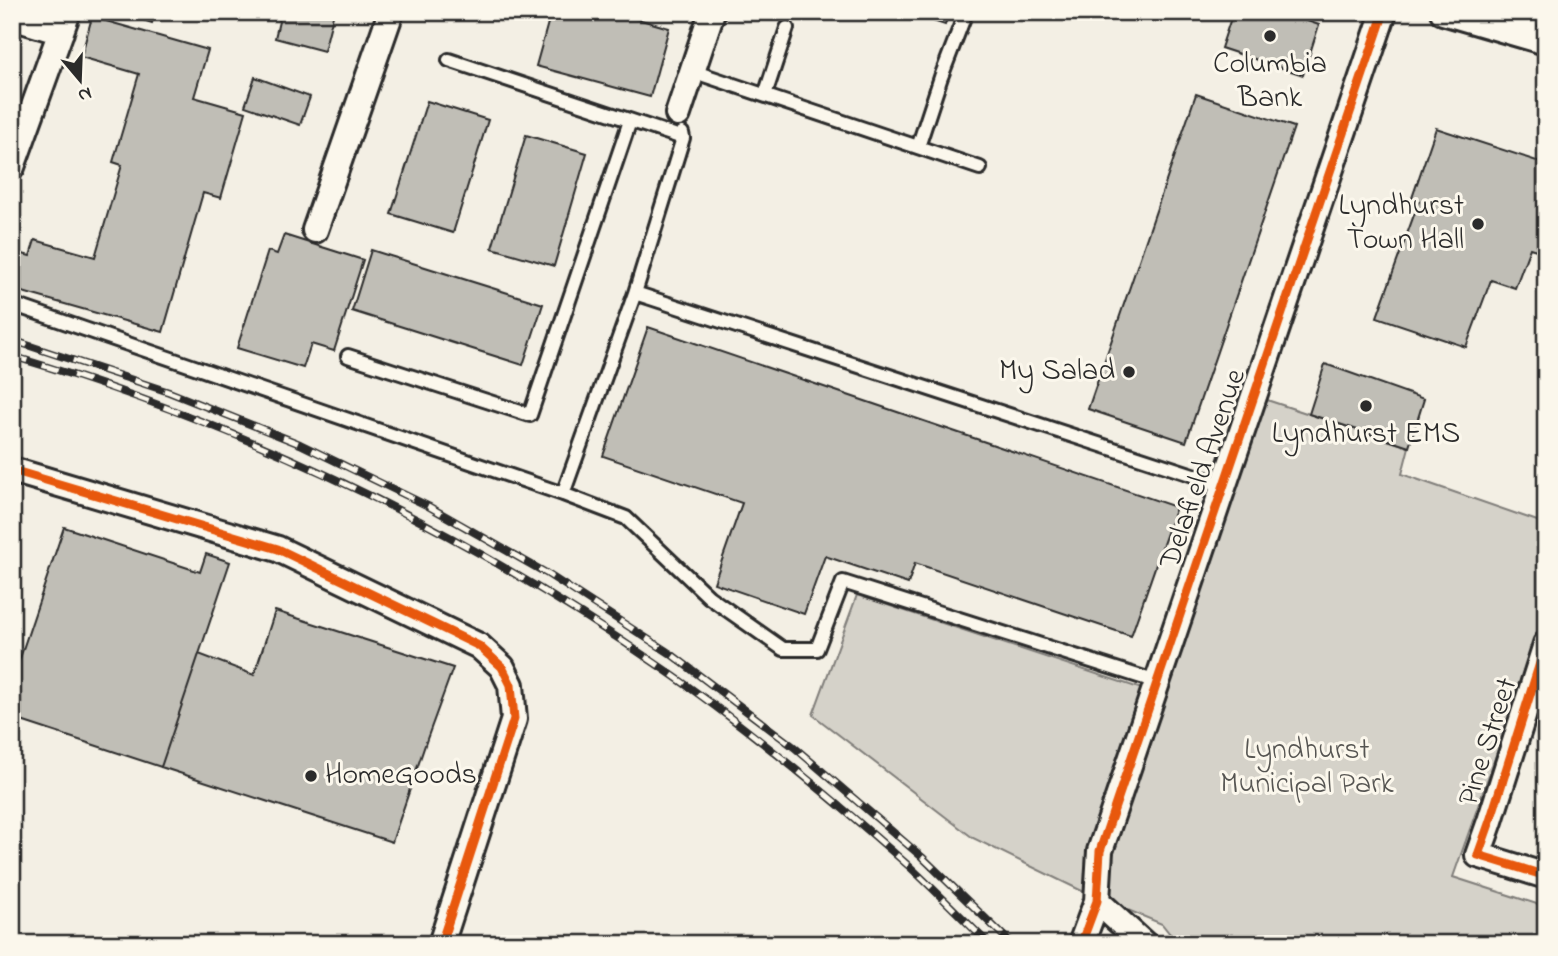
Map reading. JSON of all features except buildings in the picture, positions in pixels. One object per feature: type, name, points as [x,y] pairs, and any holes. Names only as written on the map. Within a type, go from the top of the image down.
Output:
[{"type":"street","points":[[315,230],[391,12]]},
{"type":"street","points":[[678,114],[712,12]]},
{"type":"street","name":"Delafield Avenue","points":[[1081,944],[1097,901],[1100,851],[1384,12]]},
{"type":"street","points":[[1443,12],[1525,23],[1546,42]]},
{"type":"street","points":[[12,17],[65,22],[12,167]]},
{"type":"street","points":[[12,470],[278,549],[479,646],[502,667],[511,685],[514,719],[441,944]]},
{"type":"street","name":"Pine Street","points":[[1546,644],[1478,855],[1546,876]]},
{"type":"street","points":[[1097,901],[1144,944]]},
{"type":"lane","points":[[918,147],[966,12]]},
{"type":"lane","points":[[765,96],[787,28]]},
{"type":"lane","points":[[449,60],[683,138]]},
{"type":"lane","points":[[692,71],[979,168]]},
{"type":"lane","points":[[563,494],[635,293],[683,138],[678,114]]},
{"type":"lane","points":[[348,356],[530,415],[630,121]]},
{"type":"lane","points":[[635,293],[1224,485]]},
{"type":"lane","points":[[12,304],[626,518],[709,597],[783,649],[817,649],[843,582],[1157,682]]},
{"type":"green space","name":"Lyndhurst Municipal Park","points":[[1258,397],[1409,447],[1402,474],[1546,524],[1546,614],[1453,877],[1546,907],[1546,944],[1178,944],[1162,924],[1082,891],[973,838],[813,715],[857,595],[1151,692]]},
{"type":"railway","points":[[12,340],[169,392],[300,444],[428,506],[546,573],[671,654],[794,747],[922,857],[1012,944]]},
{"type":"railway","points":[[12,356],[184,414],[267,449],[350,486],[510,571],[662,668],[758,739],[910,867],[989,944]]},
{"type":"cycle path","points":[[1081,944],[1097,901],[1100,851],[1384,12]]},
{"type":"cycle path","points":[[12,470],[278,549],[479,646],[502,667],[511,685],[514,719],[441,944]]},
{"type":"cycle path","points":[[1546,644],[1478,855],[1546,876]]},
{"type":"place","name":"Columbia Bank","points":[[1270,36]]},
{"type":"place","name":"Lyndhurst Town Hall","points":[[1478,224]]},
{"type":"place","name":"My Salad","points":[[1129,372]]},
{"type":"place","name":"Lyndhurst EMS","points":[[1366,406]]},
{"type":"place","name":"HomeGoods","points":[[311,776]]}]
